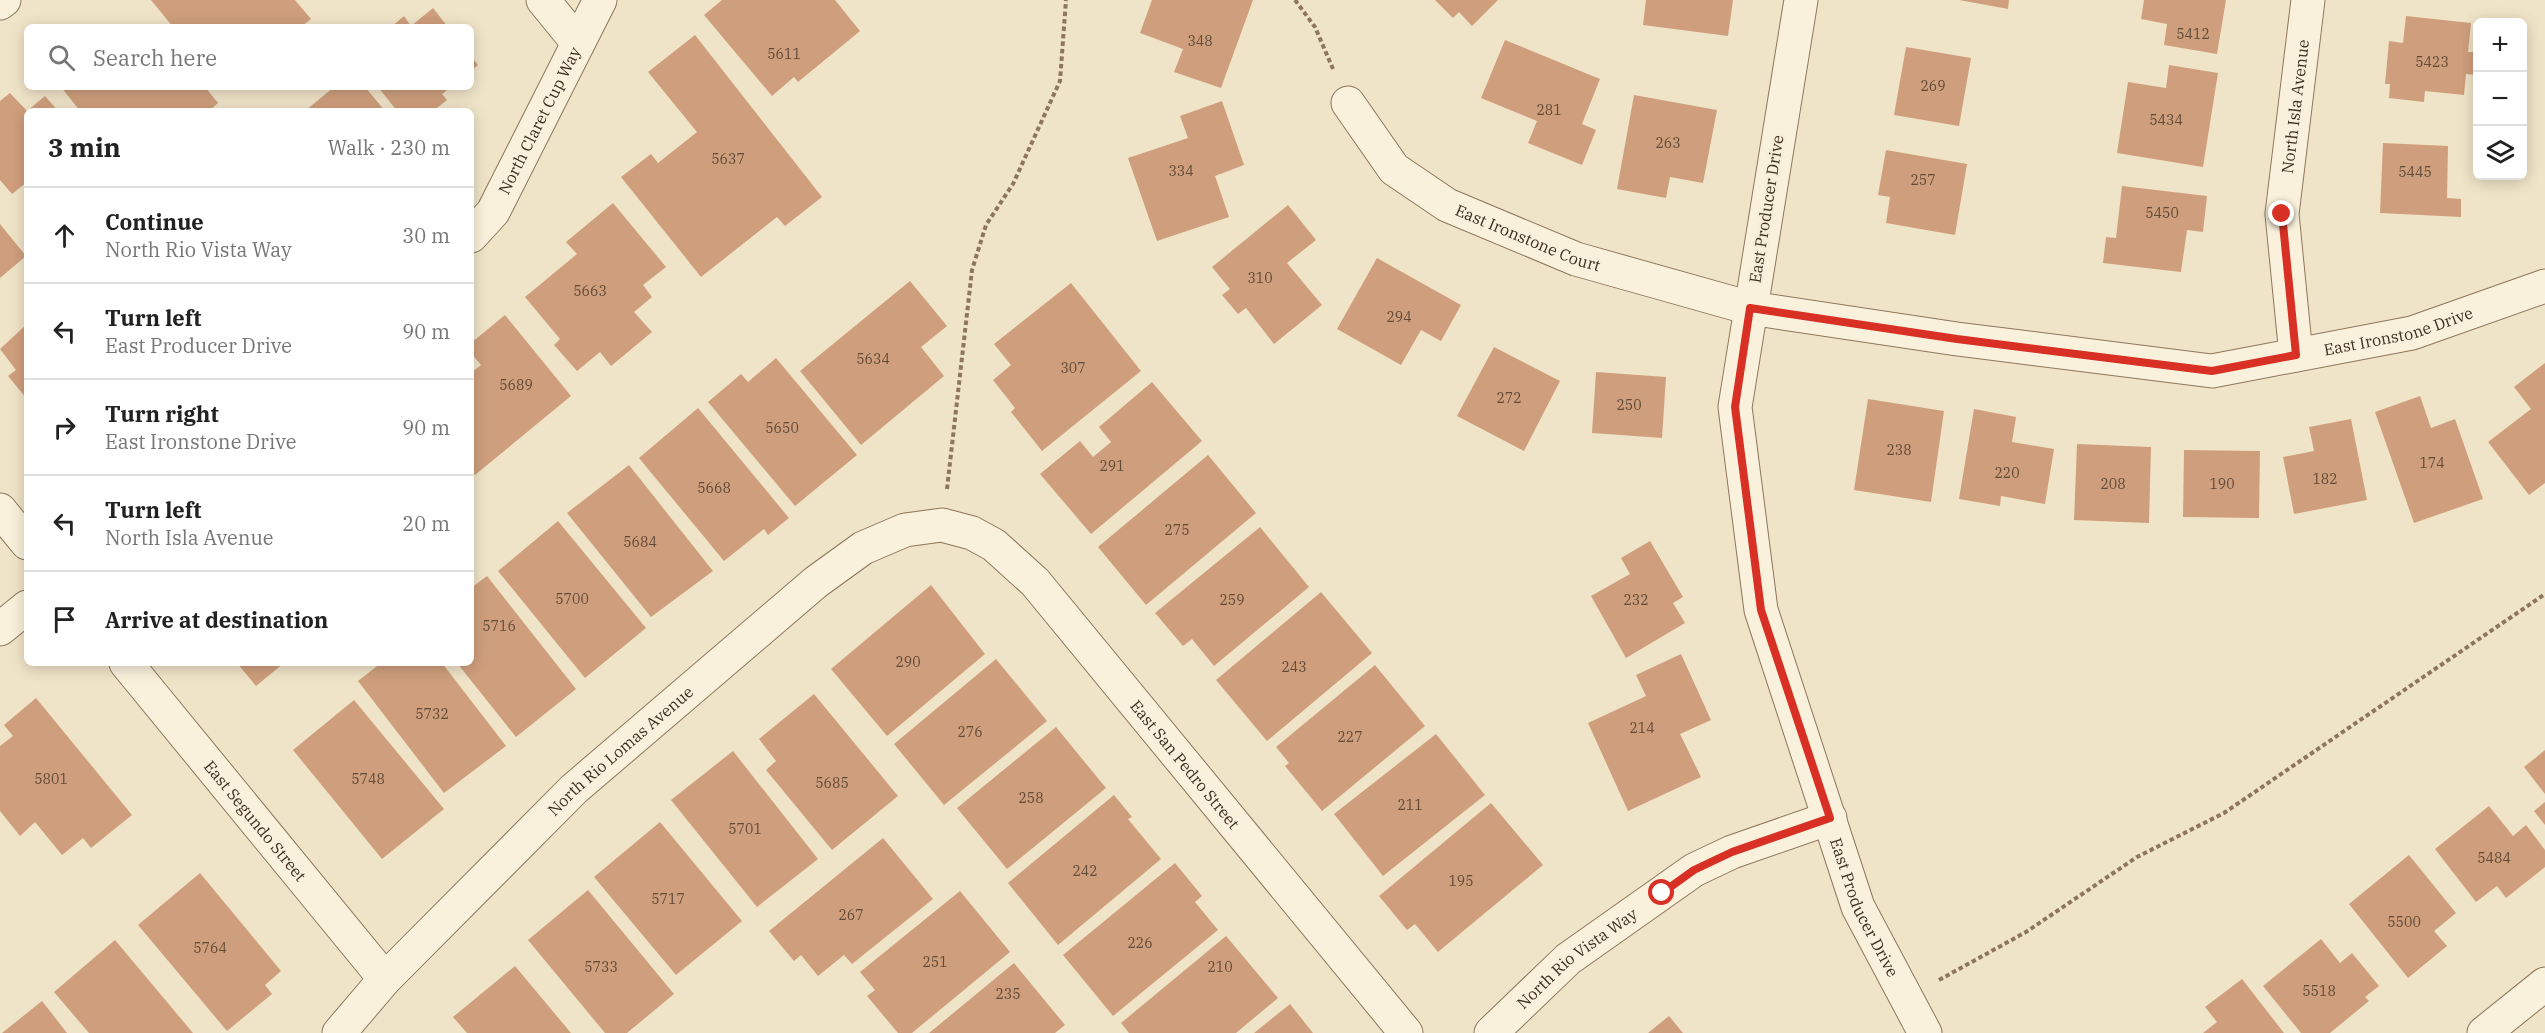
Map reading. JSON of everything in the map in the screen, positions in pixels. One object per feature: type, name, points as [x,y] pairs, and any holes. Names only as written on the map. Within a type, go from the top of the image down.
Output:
[{"type":"street","points":[[543,0],[578,42]]},
{"type":"street","name":"North Claret Cup Way","points":[[474,233],[493,212],[600,0]]},
{"type":"street","name":"East Producer Drive","points":[[1801,0],[1735,407],[1761,610],[1858,908],[1925,1033]]},
{"type":"street","name":"North Isla Avenue","points":[[2296,355],[2282,214],[2308,0]]},
{"type":"street","name":"East Ironstone Court","points":[[1348,103],[1394,170],[1447,205],[1576,259],[1750,308]]},
{"type":"street","name":"East Ironstone Drive","points":[[1750,308],[1957,339],[2212,371],[2412,333],[2545,286]]},
{"type":"street","points":[[0,510],[24,539]]},
{"type":"street","name":"North Rio Lomas Avenue","points":[[339,1033],[385,979],[574,789],[816,582],[863,548],[904,530],[942,525]]},
{"type":"street","name":"East San Pedro Street","points":[[942,525],[972,533],[994,545],[1035,582],[1406,1033]]},
{"type":"street","points":[[0,629],[24,609]]},
{"type":"street","name":"East Segundo Street","points":[[128,666],[385,979]]},
{"type":"street","name":"North Rio Vista Way","points":[[1491,1033],[1568,959],[1694,870],[1732,852],[1830,818]]},
{"type":"street","points":[[2484,1033],[2545,984]]},
{"type":"path","points":[[942,525],[972,270],[986,225],[1013,184],[1060,81],[1066,0]]},
{"type":"path","points":[[1295,0],[1315,27],[1348,103]]},
{"type":"path","points":[[1904,994],[1960,970],[2026,932],[2137,857],[2224,813],[2545,594]]},
{"type":"building","points":[[151,0],[295,0],[311,19],[305,24],[171,24]]},
{"type":"building","points":[[722,0],[835,0],[860,31],[798,82],[794,77],[772,96],[704,15]]},
{"type":"building","points":[[1152,0],[1253,0],[1221,88],[1174,72],[1183,49],[1140,33]]},
{"type":"building","points":[[1435,0],[1498,0],[1472,26],[1459,12],[1453,18]]},
{"type":"building","points":[[1646,0],[1733,0],[1728,36],[1643,25]]},
{"type":"building","points":[[1959,0],[2009,0],[2008,9]]},
{"type":"building","points":[[2144,0],[2226,0],[2217,54],[2164,45],[2167,24],[2141,19]]},
{"type":"building","points":[[433,8],[446,24],[413,24]]},
{"type":"building","points":[[404,16],[410,24],[395,24]]},
{"type":"building","points":[[2406,16],[2471,23],[2468,52],[2473,52],[2473,75],[2466,74],[2464,95],[2425,91],[2424,102],[2389,98],[2390,84],[2385,84],[2389,41],[2403,43]]},
{"type":"building","points":[[695,35],[822,197],[785,226],[777,217],[701,277],[621,177],[651,154],[658,163],[697,132],[648,72]]},
{"type":"building","points":[[1505,40],[1600,79],[1582,124],[1596,130],[1582,165],[1528,143],[1537,121],[1481,98]]},
{"type":"building","points":[[1906,47],[1971,58],[1959,126],[1894,115]]},
{"type":"building","points":[[2169,65],[2218,73],[2203,167],[2117,153],[2128,82],[2166,88]]},
{"type":"building","points":[[63,90],[207,90],[218,103],[212,108],[78,108]]},
{"type":"building","points":[[330,90],[368,90],[382,108],[309,108]]},
{"type":"building","points":[[380,90],[447,90],[442,94],[447,100],[437,108],[395,108]]},
{"type":"building","points":[[10,93],[24,108],[24,184],[12,194],[0,180],[0,101]]},
{"type":"building","points":[[1634,95],[1717,110],[1703,183],[1670,177],[1666,198],[1617,189]]},
{"type":"building","points":[[45,96],[55,108],[31,108]]},
{"type":"building","points":[[1222,101],[1244,165],[1215,176],[1229,217],[1157,241],[1128,158],[1188,138],[1180,116]]},
{"type":"building","points":[[2383,143],[2448,146],[2447,198],[2461,199],[2461,217],[2380,213]]},
{"type":"building","points":[[1886,150],[1967,164],[1955,235],[1886,223],[1890,197],[1878,195]]},
{"type":"building","points":[[2122,186],[2207,196],[2203,232],[2187,230],[2181,272],[2103,263],[2106,237],[2116,238]]},
{"type":"building","points":[[613,203],[666,267],[643,285],[652,297],[634,312],[652,332],[611,366],[600,352],[577,371],[554,345],[560,339],[525,297],[577,254],[566,242]]},
{"type":"building","points":[[1288,205],[1316,240],[1287,263],[1322,305],[1274,344],[1246,308],[1238,314],[1222,295],[1230,289],[1212,267]]},
{"type":"building","points":[[0,224],[24,254],[24,258],[0,278]]},
{"type":"building","points":[[1377,258],[1461,305],[1441,341],[1421,330],[1401,365],[1337,329]]},
{"type":"building","points":[[910,281],[947,326],[921,347],[944,376],[861,445],[800,371]]},
{"type":"building","points":[[1071,283],[1141,371],[1042,451],[1011,412],[1015,408],[993,380],[1011,365],[994,344]]},
{"type":"building","points":[[505,315],[571,396],[475,475],[474,371],[481,365],[474,357],[474,341]]},
{"type":"building","points":[[24,327],[24,395],[8,376],[16,370],[0,349]]},
{"type":"building","points":[[1494,347],[1560,381],[1524,451],[1457,416]]},
{"type":"building","points":[[776,358],[857,455],[795,506],[708,402],[741,374],[748,382]]},
{"type":"building","points":[[2545,363],[2545,483],[2529,495],[2488,442],[2531,409],[2514,387]]},
{"type":"building","points":[[1596,372],[1666,377],[1662,438],[1592,433]]},
{"type":"building","points":[[1152,382],[1202,441],[1091,534],[1040,474],[1080,441],[1093,457],[1111,442],[1099,427]]},
{"type":"building","points":[[2420,396],[2431,428],[2455,419],[2483,499],[2414,523],[2375,412]]},
{"type":"building","points":[[1868,399],[1944,411],[1931,502],[1854,490]]},
{"type":"building","points":[[698,408],[789,518],[768,535],[764,529],[724,561],[639,458]]},
{"type":"building","points":[[1974,409],[2016,417],[2012,442],[2054,449],[2045,504],[2001,496],[2000,506],[1959,499]]},
{"type":"building","points":[[2351,419],[2367,500],[2294,514],[2283,457],[2314,451],[2309,427]]},
{"type":"building","points":[[2077,444],[2151,447],[2149,523],[2074,520]]},
{"type":"building","points":[[2184,450],[2260,451],[2259,518],[2183,517]]},
{"type":"building","points":[[1208,455],[1256,513],[1146,605],[1098,547]]},
{"type":"building","points":[[629,465],[713,571],[651,617],[567,513]]},
{"type":"building","points":[[558,521],[646,628],[585,678],[498,571]]},
{"type":"building","points":[[1260,527],[1309,587],[1214,666],[1192,639],[1183,646],[1155,613]]},
{"type":"building","points":[[1650,541],[1683,597],[1673,603],[1685,623],[1626,658],[1591,596],[1630,574],[1621,558]]},
{"type":"building","points":[[487,576],[576,689],[516,737],[459,666],[474,666],[474,586]]},
{"type":"building","points":[[931,585],[985,654],[887,736],[831,669]]},
{"type":"building","points":[[1321,592],[1372,653],[1267,741],[1216,680]]},
{"type":"building","points":[[1681,654],[1711,720],[1680,734],[1701,777],[1628,811],[1588,723],[1646,696],[1636,675]]},
{"type":"building","points":[[996,659],[1047,721],[944,805],[894,744]]},
{"type":"building","points":[[1375,665],[1425,726],[1322,811],[1285,766],[1289,763],[1276,747]]},
{"type":"building","points":[[239,666],[280,666],[256,686]]},
{"type":"building","points":[[377,666],[444,666],[506,746],[444,793],[358,681]]},
{"type":"building","points":[[814,694],[898,796],[832,850],[766,770],[776,761],[759,739]]},
{"type":"building","points":[[36,698],[132,815],[91,848],[83,838],[62,855],[35,822],[20,836],[0,811],[0,746],[13,736],[4,725]]},
{"type":"building","points":[[354,700],[444,809],[382,859],[293,750]]},
{"type":"building","points":[[1056,727],[1106,788],[1007,869],[957,808]]},
{"type":"building","points":[[1436,734],[1485,795],[1383,876],[1334,814]]},
{"type":"building","points":[[2545,750],[2545,794],[2524,767]]},
{"type":"building","points":[[733,751],[818,859],[757,907],[671,800]]},
{"type":"building","points":[[1114,795],[1132,817],[1128,819],[1161,859],[1058,945],[1008,883]]},
{"type":"building","points":[[2545,802],[2545,825],[2534,811]]},
{"type":"building","points":[[1491,803],[1543,865],[1438,952],[1415,924],[1407,930],[1379,896]]},
{"type":"building","points":[[2489,806],[2513,836],[2526,825],[2545,850],[2545,867],[2506,898],[2497,886],[2476,902],[2435,849]]},
{"type":"building","points":[[660,822],[742,921],[676,975],[594,877]]},
{"type":"building","points":[[883,838],[933,899],[852,964],[844,955],[818,976],[801,955],[794,961],[769,931]]},
{"type":"building","points":[[2409,855],[2456,913],[2434,931],[2447,946],[2408,978],[2349,904]]},
{"type":"building","points":[[1175,863],[1202,896],[1195,902],[1218,930],[1113,1016],[1063,955]]},
{"type":"building","points":[[200,873],[281,971],[265,985],[272,994],[227,1031],[138,925]]},
{"type":"building","points":[[588,890],[674,994],[627,1033],[605,1033],[528,940]]},
{"type":"building","points":[[960,891],[1010,952],[912,1033],[898,1033],[867,996],[875,990],[860,972]]},
{"type":"building","points":[[1226,936],[1278,998],[1236,1033],[1129,1033],[1121,1023]]},
{"type":"building","points":[[2321,939],[2340,963],[2352,953],[2379,986],[2365,997],[2369,1001],[2330,1033],[2301,1033],[2263,986]]},
{"type":"building","points":[[115,940],[193,1033],[89,1033],[54,992]]},
{"type":"building","points":[[1014,963],[1065,1025],[1055,1033],[929,1033]]},
{"type":"building","points":[[515,966],[571,1033],[467,1033],[453,1017]]},
{"type":"building","points":[[2242,979],[2284,1033],[2203,1033],[2217,1022],[2205,1007]]},
{"type":"building","points":[[42,1001],[67,1033],[2,1033]]},
{"type":"building","points":[[1290,1004],[1313,1033],[1254,1033]]},
{"type":"building","points":[[1669,1016],[1683,1033],[1648,1033]]},
{"type":"route","points":[[1662,893],[1694,870],[1732,852],[1830,818],[1761,610],[1735,407],[1750,308],[1957,339],[2212,371],[2296,355],[2282,214]]}]
